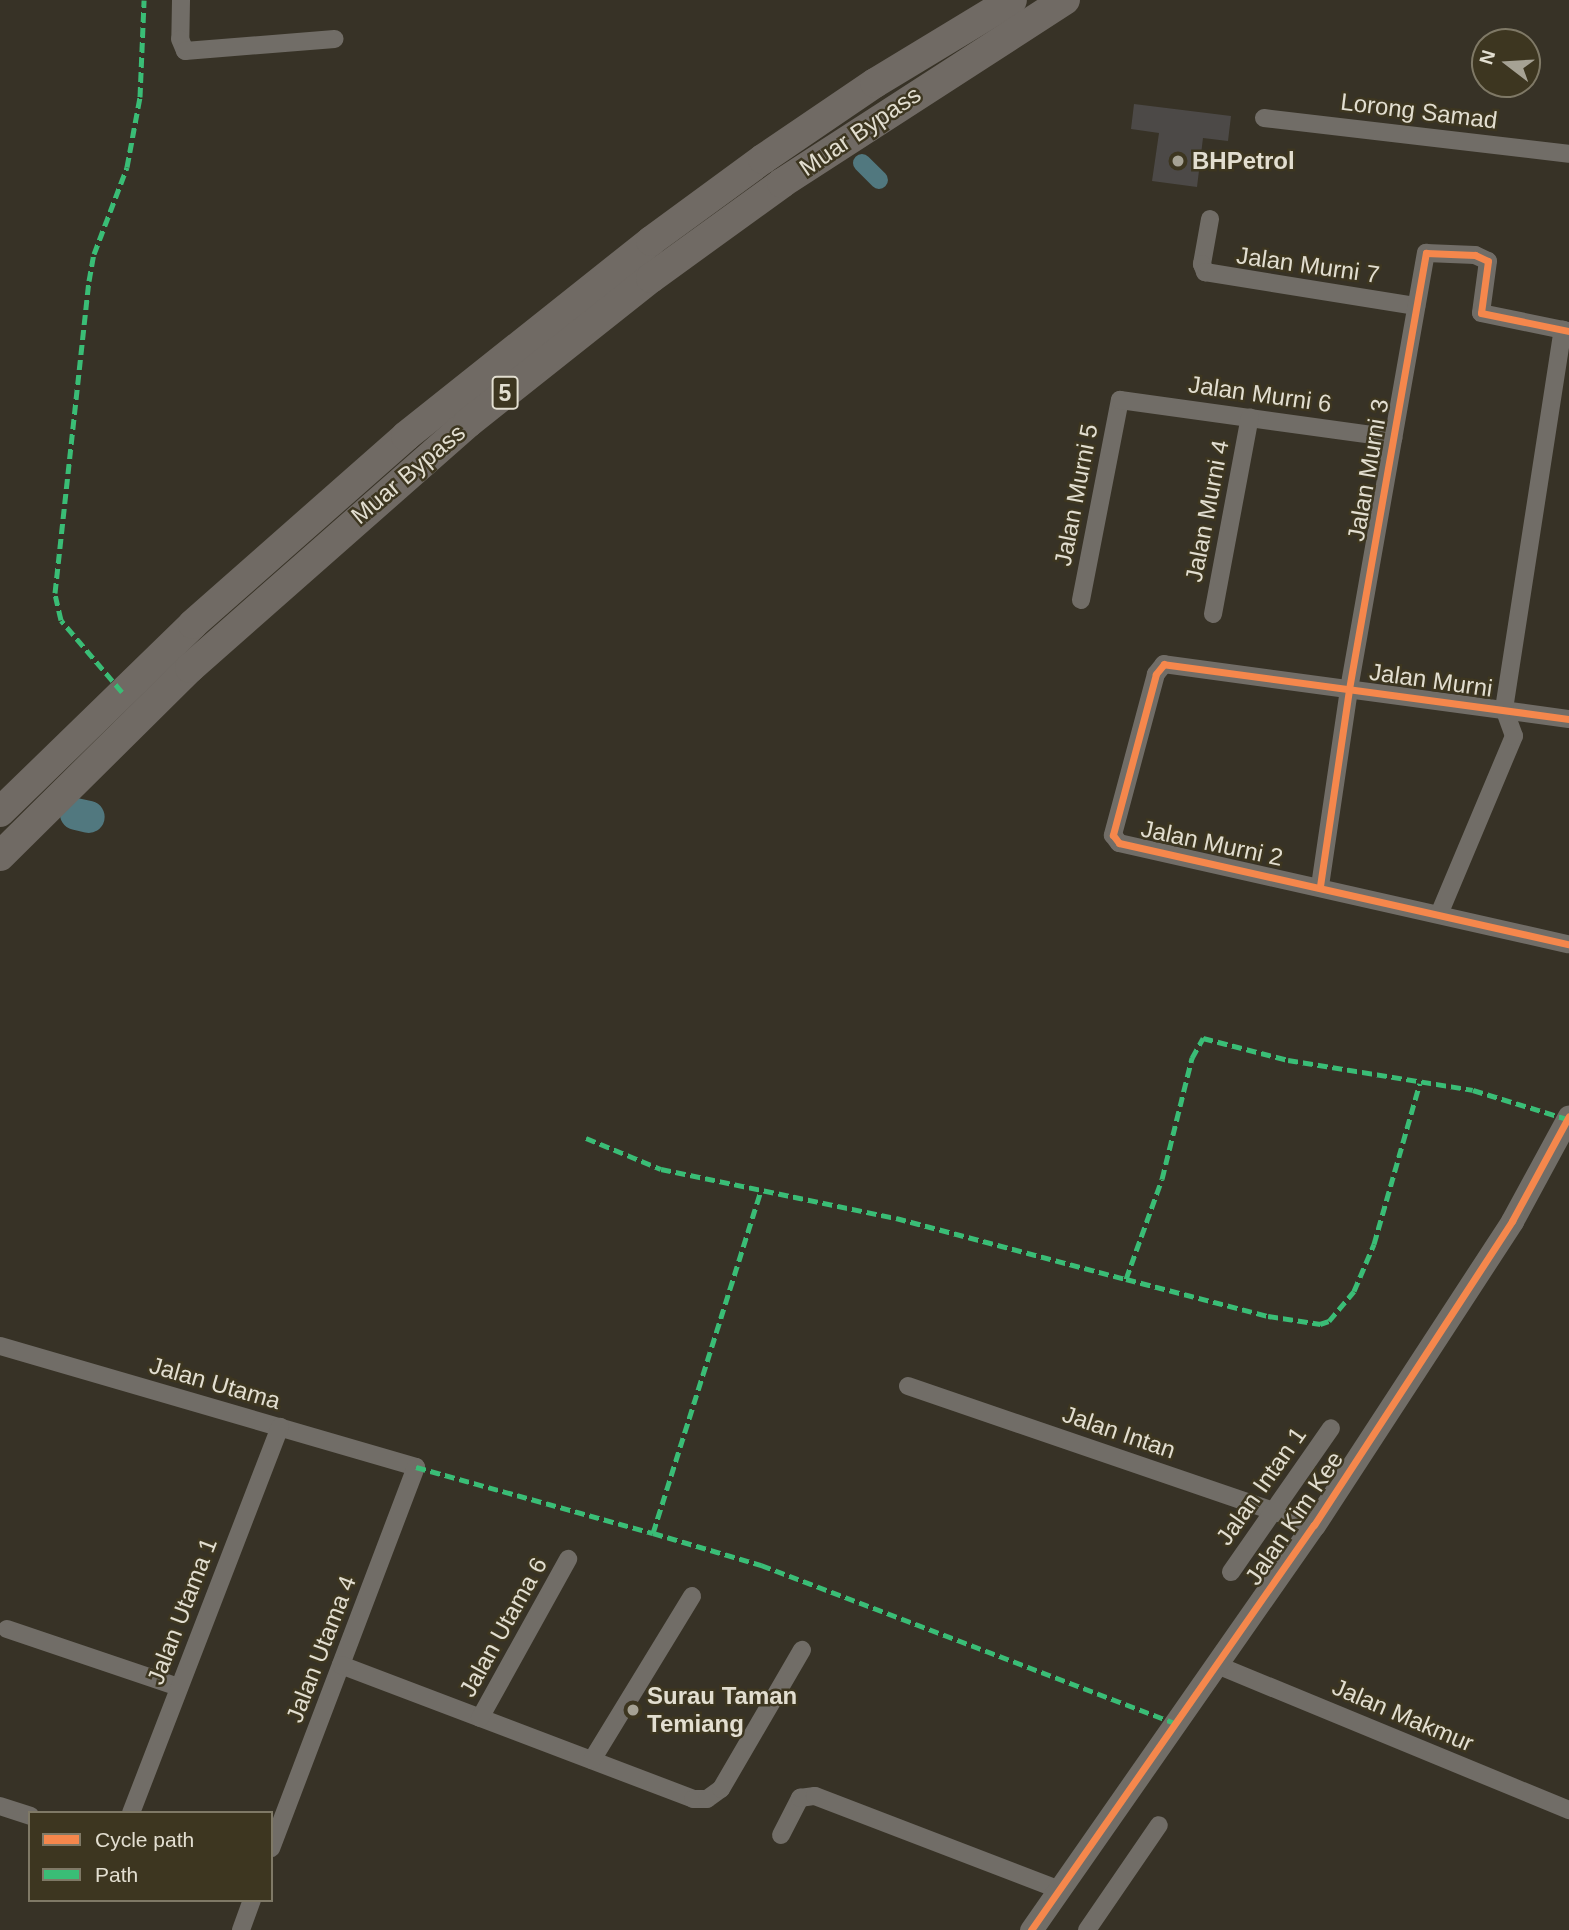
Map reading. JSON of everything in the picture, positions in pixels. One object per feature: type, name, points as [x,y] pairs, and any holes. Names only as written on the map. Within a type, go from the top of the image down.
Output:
[{"type":"highway","name":"Muar Bypass","points":[[0,812],[193,624],[406,436],[651,241],[763,159],[875,83],[1012,0]]},
{"type":"highway","name":"Muar Bypass","points":[[0,856],[191,668],[468,423],[652,278],[782,183],[1065,0]]},
{"type":"street","points":[[181,0],[180,39],[185,51],[335,40]]},
{"type":"street","name":"Lorong Samad","points":[[1264,118],[1569,154]]},
{"type":"street","name":"Jalan Murni 7","points":[[1210,219],[1202,264],[1205,272],[1416,306]]},
{"type":"street","name":"Jalan Murni 3","points":[[1320,886],[1349,689],[1424,258],[1430,251],[1482,257],[1489,267],[1481,313],[1566,330]]},
{"type":"street","points":[[1440,912],[1514,736],[1504,709],[1566,330]]},
{"type":"street","name":"Jalan Murni 6","points":[[1120,400],[1393,438]]},
{"type":"street","name":"Jalan Murni 5","points":[[1081,600],[1120,400]]},
{"type":"street","name":"Jalan Murni 4","points":[[1213,614],[1250,417]]},
{"type":"street","name":"Jalan Murni","points":[[1164,664],[1569,719]]},
{"type":"street","name":"Jalan Murni 2","points":[[1164,664],[1156,674],[1115,840],[1440,912],[1569,944]]},
{"type":"street","name":"Jalan Kim Kee","points":[[1031,1930],[1314,1525],[1512,1222],[1569,1116]]},
{"type":"street","name":"Jalan Utama","points":[[0,1346],[416,1467]]},
{"type":"street","name":"Jalan Intan","points":[[908,1386],[1314,1525]]},
{"type":"street","name":"Jalan Utama 1","points":[[132,1811],[280,1427]]},
{"type":"street","name":"Jalan Intan 1","points":[[1231,1572],[1331,1428]]},
{"type":"street","name":"Jalan Utama 4","points":[[273,1843],[416,1467]]},
{"type":"street","name":"Jalan Utama 6","points":[[480,1718],[568,1559]]},
{"type":"street","points":[[592,1760],[692,1596]]},
{"type":"street","points":[[6,1629],[178,1687]]},
{"type":"street","points":[[341,1665],[693,1799],[707,1799],[721,1789],[802,1650]]},
{"type":"street","name":"Jalan Makmur","points":[[1217,1665],[1569,1810]]},
{"type":"street","points":[[781,1835],[800,1798],[815,1796],[1060,1889]]},
{"type":"street","points":[[0,1806],[28,1815]]},
{"type":"street","points":[[1087,1930],[1159,1825]]},
{"type":"street","points":[[241,1930],[250,1902]]},
{"type":"building","name":"BHPetrol","points":[[1134,104],[1231,116],[1228,141],[1203,138],[1197,187],[1152,181],[1159,133],[1131,129]]},
{"type":"waterway","points":[[862,163],[879,180]]},
{"type":"waterway","points":[[76,814],[89,817]]},
{"type":"marked path","points":[[122,692],[61,620],[55,593],[89,281],[94,254],[127,167],[140,97],[144,0]]},
{"type":"marked path","points":[[586,1138],[661,1169],[896,1218],[1126,1279],[1162,1179],[1192,1058],[1203,1038],[1288,1060],[1473,1090],[1567,1119]]},
{"type":"marked path","points":[[1126,1279],[1268,1316],[1320,1324],[1329,1321],[1354,1291],[1374,1244],[1420,1083]]},
{"type":"marked path","points":[[416,1467],[653,1533],[761,1191]]},
{"type":"marked path","points":[[653,1533],[761,1565],[1177,1724]]},
{"type":"cycle path","points":[[1320,886],[1349,689],[1426,253],[1475,255],[1488,261],[1481,313],[1569,331]]},
{"type":"cycle path","points":[[1569,719],[1164,664],[1156,674],[1113,835],[1119,843],[1569,944]]},
{"type":"cycle path","points":[[1031,1930],[1314,1525],[1512,1221],[1569,1116]]},
{"type":"place","name":"BHPetrol","points":[[1178,161]]},
{"type":"place","name":"Surau Taman Temiang","points":[[633,1710]]}]
